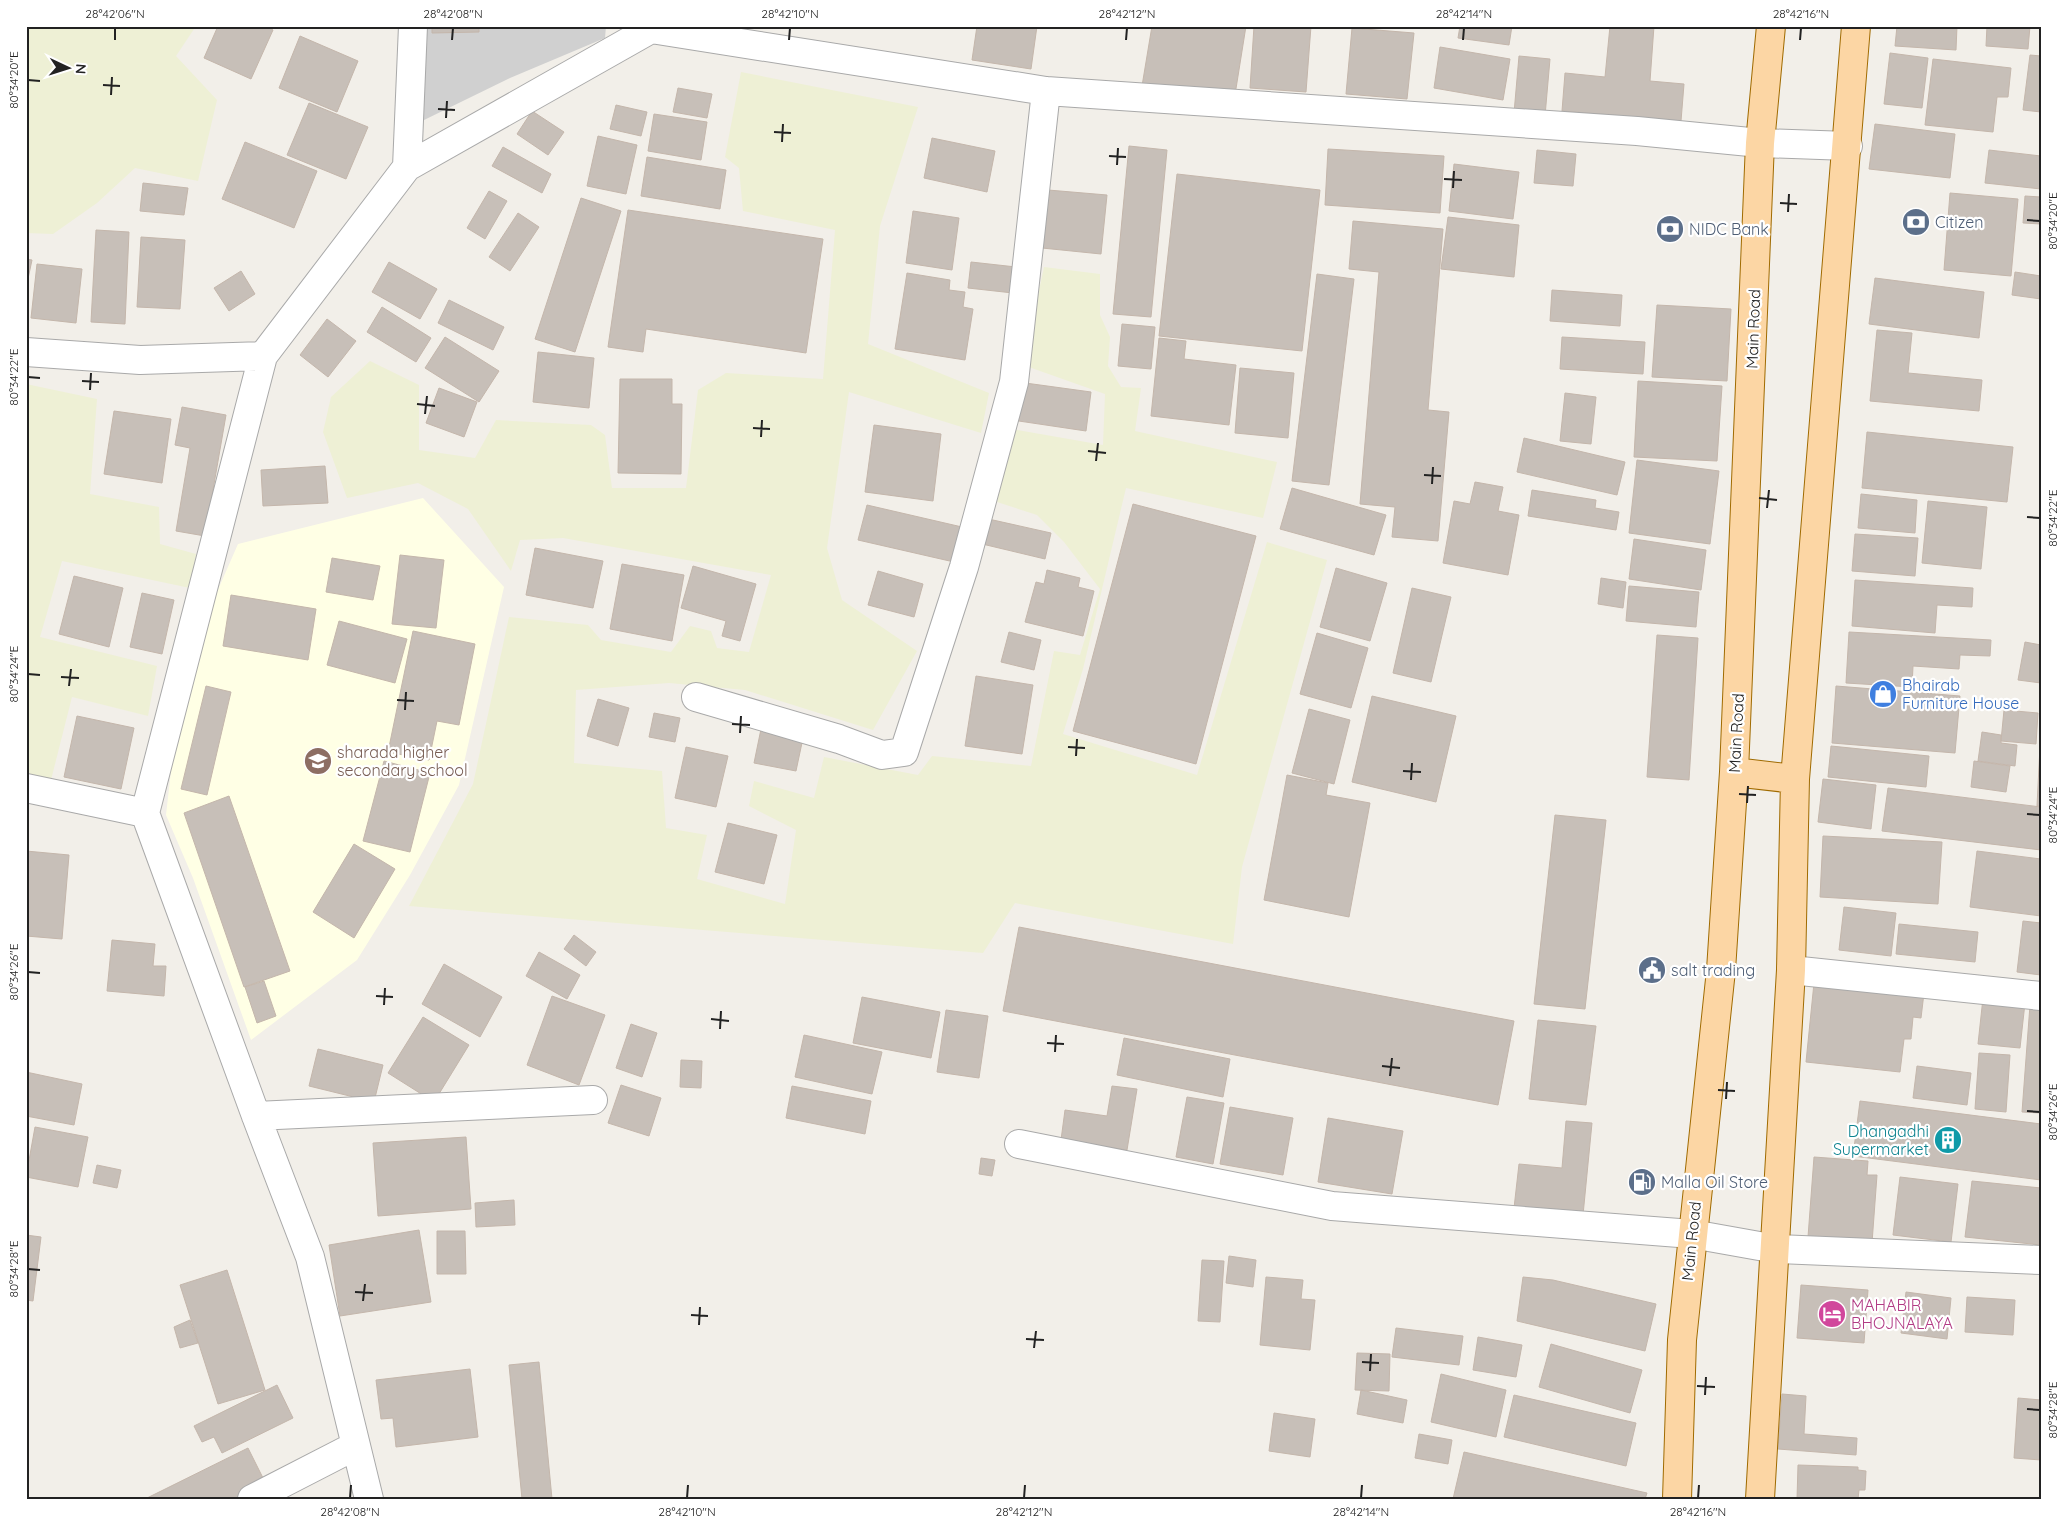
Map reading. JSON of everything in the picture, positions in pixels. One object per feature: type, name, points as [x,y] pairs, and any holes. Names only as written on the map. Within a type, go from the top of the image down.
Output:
[{"type":"main road","name":"Main Road","points":[[1677,1499],[1682,1340],[1721,970],[1734,772],[1760,143],[1771,26]]},
{"type":"main road","points":[[1760,1499],[1791,970],[1795,779],[1848,146],[1856,26]]},
{"type":"main road","points":[[1734,772],[1795,779]]},
{"type":"street","points":[[407,168],[413,26]]},
{"type":"street","points":[[369,1499],[310,1257],[256,1116],[145,813],[263,356],[407,168],[651,29],[1046,91],[1637,132],[1760,143],[1848,146]]},
{"type":"street","points":[[696,697],[839,739],[882,755],[904,752],[964,567],[1014,382],[1046,91]]},
{"type":"street","points":[[26,352],[140,360],[263,356]]},
{"type":"street","points":[[26,788],[145,813]]},
{"type":"street","points":[[1791,970],[2041,996]]},
{"type":"street","points":[[256,1116],[593,1100]]},
{"type":"street","points":[[1019,1144],[1332,1206],[1692,1234],[1776,1249],[2041,1260]]},
{"type":"street","points":[[252,1499],[355,1446]]},
{"type":"shaded area","points":[[26,26],[196,26],[176,56],[217,100],[198,181],[135,168],[97,203],[53,234],[26,233]]},
{"type":"shaded area","points":[[426,26],[606,26],[605,38],[510,78],[422,121]]},
{"type":"shaded area","points":[[741,72],[918,107],[880,226],[868,344],[989,393],[981,433],[849,392],[827,548],[842,600],[917,651],[873,730],[745,690],[669,683],[576,690],[574,763],[662,771],[666,828],[707,835],[697,879],[785,904],[796,830],[749,806],[754,781],[814,798],[824,757],[918,775],[932,756],[1031,766],[1054,651],[1080,655],[1100,589],[1064,542],[1037,515],[997,502],[1012,429],[1103,445],[1105,394],[1023,365],[1044,267],[1100,274],[1100,315],[1110,337],[1108,366],[1121,387],[1141,388],[1135,431],[1277,462],[1263,518],[1126,488],[1083,669],[1063,734],[1197,775],[1267,542],[1327,560],[1242,867],[1233,944],[1015,903],[983,953],[409,906],[473,784],[509,617],[588,625],[601,640],[671,652],[690,626],[711,631],[717,648],[749,652],[771,575],[563,538],[520,540],[511,571],[468,509],[418,483],[347,498],[323,432],[331,397],[370,361],[419,385],[419,450],[475,458],[496,420],[591,425],[605,435],[612,488],[686,488],[698,390],[726,373],[823,379],[835,230],[743,211],[739,168],[725,157]]},
{"type":"shaded area","points":[[26,384],[97,399],[90,494],[159,507],[160,544],[196,554],[190,588],[62,561],[40,637],[157,666],[148,716],[72,697],[51,780],[26,776]]},
{"type":"shaded area","name":"sharada higher secondary school","points":[[423,498],[504,587],[459,785],[410,875],[357,960],[251,1040],[193,878],[166,815],[175,736],[192,649],[238,544]]},
{"type":"building","points":[[218,26],[266,26],[273,30],[251,79],[204,58]]},
{"type":"building","points":[[432,26],[479,26],[479,32],[432,33]]},
{"type":"building","points":[[977,26],[1037,26],[1031,69],[972,60]]},
{"type":"building","points":[[1152,26],[1246,26],[1234,101],[1142,86]]},
{"type":"building","points":[[1254,26],[1311,26],[1306,92],[1250,88]]},
{"type":"building","points":[[1460,26],[1512,26],[1509,45],[1458,38]]},
{"type":"building","points":[[1610,26],[1654,26],[1650,81],[1684,84],[1681,121],[1562,111],[1565,73],[1605,77]]},
{"type":"building","points":[[1897,26],[1957,26],[1956,50],[1895,46]]},
{"type":"building","points":[[1987,26],[2030,26],[2028,49],[1986,46]]},
{"type":"building","points":[[1352,28],[1414,33],[1407,99],[1346,94]]},
{"type":"building","points":[[300,36],[358,61],[337,112],[279,88]]},
{"type":"building","points":[[1440,47],[1510,59],[1503,100],[1434,88]]},
{"type":"building","points":[[1890,53],[1928,58],[1922,108],[1884,104]]},
{"type":"building","points":[[2030,55],[2041,56],[2041,112],[2023,110]]},
{"type":"building","points":[[1519,56],[1550,59],[1545,116],[1514,113]]},
{"type":"building","points":[[1933,59],[2011,68],[2008,97],[1997,97],[1993,132],[1925,125]]},
{"type":"building","points":[[678,88],[712,94],[707,118],[673,112]]},
{"type":"building","points":[[309,103],[368,127],[346,179],[287,155]]},
{"type":"building","points":[[616,105],[647,112],[641,136],[610,129]]},
{"type":"building","points":[[532,111],[564,132],[548,155],[517,134]]},
{"type":"building","points":[[654,114],[707,122],[701,160],[648,151]]},
{"type":"building","points":[[1875,124],[1955,134],[1950,178],[1869,169]]},
{"type":"building","points":[[598,136],[637,145],[626,194],[587,186]]},
{"type":"building","points":[[932,138],[995,151],[987,192],[924,178]]},
{"type":"building","points":[[245,142],[317,171],[294,228],[222,199]]},
{"type":"building","points":[[1129,146],[1167,150],[1151,317],[1113,314]]},
{"type":"building","points":[[503,147],[551,174],[542,193],[492,166]]},
{"type":"building","points":[[1328,149],[1444,156],[1440,213],[1325,205]]},
{"type":"building","points":[[1537,150],[1576,154],[1573,186],[1534,183]]},
{"type":"building","points":[[1989,150],[2041,156],[2041,189],[1985,183]]},
{"type":"building","points":[[647,157],[726,170],[720,209],[641,196]]},
{"type":"building","points":[[1454,164],[1519,172],[1513,219],[1449,211]]},
{"type":"building","points":[[1177,174],[1320,190],[1302,351],[1159,336]]},
{"type":"building","points":[[143,183],[188,188],[184,215],[140,211]]},
{"type":"building","points":[[1048,190],[1107,195],[1101,254],[1042,248]]},
{"type":"building","points":[[489,191],[507,201],[485,239],[467,228]]},
{"type":"building","points":[[1950,193],[2018,199],[2011,276],[1944,270]]},
{"type":"building","points":[[2025,196],[2041,197],[2041,224],[2023,223]]},
{"type":"building","points":[[581,198],[621,211],[575,352],[535,339]]},
{"type":"building","points":[[628,210],[823,239],[806,353],[646,329],[643,352],[608,347]]},
{"type":"building","points":[[913,211],[959,218],[952,270],[906,263]]},
{"type":"building","points":[[518,213],[539,227],[510,271],[489,257]]},
{"type":"building","points":[[1448,217],[1519,225],[1514,277],[1441,269]]},
{"type":"building","points":[[1353,221],[1443,229],[1428,410],[1449,412],[1438,541],[1392,537],[1395,507],[1360,504],[1379,272],[1349,269]]},
{"type":"building","points":[[96,230],[129,232],[125,324],[91,322]]},
{"type":"building","points":[[141,237],[185,240],[180,309],[137,307]]},
{"type":"building","points":[[26,259],[32,260],[26,288]]},
{"type":"building","points":[[389,262],[437,289],[420,319],[372,292]]},
{"type":"building","points":[[971,262],[1016,267],[1013,293],[968,288]]},
{"type":"building","points":[[37,264],[82,269],[76,323],[31,318]]},
{"type":"building","points":[[241,271],[255,294],[229,311],[214,288]]},
{"type":"building","points":[[2015,272],[2041,276],[2041,299],[2012,295]]},
{"type":"building","points":[[907,273],[950,280],[949,290],[965,292],[963,307],[973,309],[965,360],[895,349]]},
{"type":"building","points":[[1317,274],[1354,279],[1329,485],[1292,481]]},
{"type":"building","points":[[1875,278],[1984,292],[1979,338],[1869,324]]},
{"type":"building","points":[[1552,290],[1622,295],[1620,326],[1550,321]]},
{"type":"building","points":[[449,300],[504,327],[493,350],[438,323]]},
{"type":"building","points":[[1657,305],[1731,309],[1727,381],[1652,377]]},
{"type":"building","points":[[382,307],[431,338],[416,362],[367,332]]},
{"type":"building","points":[[327,319],[356,341],[328,377],[300,355]]},
{"type":"building","points":[[1122,324],[1155,327],[1151,369],[1118,366]]},
{"type":"building","points":[[1877,330],[1912,333],[1908,373],[1982,380],[1979,411],[1870,401]]},
{"type":"building","points":[[445,337],[499,371],[479,402],[425,368]]},
{"type":"building","points":[[1562,337],[1645,342],[1643,374],[1560,369]]},
{"type":"building","points":[[1159,338],[1186,341],[1184,359],[1236,365],[1229,425],[1151,416]]},
{"type":"building","points":[[538,352],[594,358],[589,408],[533,402]]},
{"type":"building","points":[[1240,368],[1294,373],[1288,438],[1235,433]]},
{"type":"building","points":[[620,379],[672,379],[672,404],[682,404],[681,474],[618,473]]},
{"type":"building","points":[[1638,381],[1722,386],[1717,461],[1634,457]]},
{"type":"building","points":[[1018,382],[1091,392],[1086,431],[1012,420]]},
{"type":"building","points":[[439,388],[477,402],[464,437],[426,423]]},
{"type":"building","points":[[1565,393],[1596,397],[1591,444],[1560,441]]},
{"type":"building","points":[[182,407],[226,415],[205,536],[176,531],[190,448],[175,445]]},
{"type":"building","points":[[114,411],[171,419],[162,483],[104,474]]},
{"type":"building","points":[[874,425],[941,434],[933,501],[865,492]]},
{"type":"building","points":[[1867,432],[2013,447],[2007,502],[1862,488]]},
{"type":"building","points":[[1524,438],[1625,462],[1617,495],[1517,472]]},
{"type":"building","points":[[1637,460],[1719,471],[1710,544],[1629,533]]},
{"type":"building","points":[[325,466],[328,503],[263,506],[261,470]]},
{"type":"building","points":[[1475,482],[1503,487],[1498,511],[1519,515],[1508,575],[1443,563],[1454,501],[1470,504]]},
{"type":"building","points":[[1292,488],[1386,515],[1374,555],[1280,529]]},
{"type":"building","points":[[1532,490],[1596,500],[1595,508],[1619,512],[1616,530],[1528,516]]},
{"type":"building","points":[[1861,494],[1917,500],[1915,533],[1858,528]]},
{"type":"building","points":[[1928,501],[1987,507],[1981,569],[1922,563]]},
{"type":"building","points":[[1133,504],[1256,536],[1196,764],[1073,731]]},
{"type":"building","points":[[867,505],[962,527],[954,562],[858,540]]},
{"type":"building","points":[[984,518],[1051,533],[1045,559],[978,543]]},
{"type":"building","points":[[1855,534],[1918,538],[1915,576],[1852,571]]},
{"type":"building","points":[[1634,539],[1706,550],[1701,590],[1629,579]]},
{"type":"building","points":[[535,548],[603,561],[593,608],[526,595]]},
{"type":"building","points":[[400,555],[444,560],[436,628],[392,624]]},
{"type":"building","points":[[332,558],[380,566],[373,600],[326,592]]},
{"type":"building","points":[[622,564],[684,575],[672,641],[610,629]]},
{"type":"building","points":[[693,566],[756,584],[740,641],[722,636],[726,621],[681,608]]},
{"type":"building","points":[[1336,568],[1387,583],[1370,641],[1320,627]]},
{"type":"building","points":[[1047,570],[1080,578],[1078,587],[1094,591],[1083,636],[1025,622],[1036,582],[1044,584]]},
{"type":"building","points":[[878,571],[923,584],[914,617],[868,605]]},
{"type":"building","points":[[74,576],[123,588],[109,647],[59,634]]},
{"type":"building","points":[[1601,578],[1626,582],[1623,608],[1598,604]]},
{"type":"building","points":[[1855,580],[1973,588],[1972,607],[1937,605],[1935,633],[1852,626]]},
{"type":"building","points":[[1629,586],[1699,592],[1696,627],[1626,621]]},
{"type":"building","points":[[1412,588],[1451,597],[1431,682],[1393,673]]},
{"type":"building","points":[[142,593],[174,600],[162,654],[130,647]]},
{"type":"building","points":[[231,595],[316,609],[308,660],[223,646]]},
{"type":"building","points":[[339,621],[407,639],[395,683],[327,665]]},
{"type":"building","points":[[413,631],[475,644],[459,725],[437,721],[429,760],[388,752]]},
{"type":"building","points":[[1009,632],[1041,640],[1034,670],[1001,662]]},
{"type":"building","points":[[1849,632],[1991,640],[1990,656],[1960,655],[1959,669],[1913,666],[1912,687],[1846,683]]},
{"type":"building","points":[[1317,633],[1368,648],[1351,708],[1300,694]]},
{"type":"building","points":[[1657,635],[1698,638],[1689,780],[1647,777]]},
{"type":"building","points":[[2025,642],[2041,645],[2041,683],[2018,680]]},
{"type":"building","points":[[976,676],[1033,685],[1022,754],[965,746]]},
{"type":"building","points":[[206,686],[231,692],[207,795],[181,789]]},
{"type":"building","points":[[1836,686],[1960,696],[1955,753],[1832,743]]},
{"type":"building","points":[[1372,696],[1456,716],[1436,802],[1352,782]]},
{"type":"building","points":[[598,699],[629,708],[618,746],[587,736]]},
{"type":"building","points":[[1309,709],[1350,720],[1334,784],[1292,773]]},
{"type":"building","points":[[2004,710],[2038,713],[2036,744],[2001,741]]},
{"type":"building","points":[[654,713],[680,718],[675,742],[649,737]]},
{"type":"building","points":[[77,716],[134,728],[121,789],[64,777]]},
{"type":"building","points":[[2041,726],[2041,806],[2037,806]]},
{"type":"building","points":[[761,729],[803,738],[796,771],[754,763]]},
{"type":"building","points":[[1982,732],[2001,735],[2001,743],[2017,745],[2015,766],[1978,761]]},
{"type":"building","points":[[1831,746],[1929,756],[1926,787],[1828,777]]},
{"type":"building","points":[[686,747],[728,756],[716,807],[675,798]]},
{"type":"building","points":[[384,761],[430,773],[410,852],[363,841]]},
{"type":"building","points":[[1974,761],[2010,766],[2006,792],[1971,787]]},
{"type":"building","points":[[1287,775],[1328,783],[1326,795],[1370,803],[1349,917],[1264,900]]},
{"type":"building","points":[[1823,779],[1876,785],[1871,829],[1818,822]]},
{"type":"building","points":[[1888,788],[2041,807],[2041,850],[1882,831]]},
{"type":"building","points":[[229,796],[290,971],[244,987],[184,813]]},
{"type":"building","points":[[1555,815],[1606,820],[1585,1009],[1534,1004]]},
{"type":"building","points":[[728,823],[777,835],[764,884],[715,872]]},
{"type":"building","points":[[1823,836],[1942,842],[1938,904],[1820,897]]},
{"type":"building","points":[[354,844],[395,869],[354,938],[313,912]]},
{"type":"building","points":[[26,851],[69,855],[62,939],[26,936]]},
{"type":"building","points":[[1977,851],[2041,859],[2041,916],[1970,907]]},
{"type":"building","points":[[1844,907],[1896,913],[1891,956],[1839,950]]},
{"type":"building","points":[[2023,921],[2041,923],[2041,975],[2017,972]]},
{"type":"building","points":[[1899,924],[1978,932],[1975,962],[1896,954]]},
{"type":"building","points":[[1019,927],[1514,1021],[1498,1105],[1003,1011]]},
{"type":"building","points":[[574,935],[596,952],[586,966],[564,949]]},
{"type":"building","points":[[112,940],[155,944],[153,966],[166,966],[164,996],[107,991]]},
{"type":"building","points":[[539,952],[580,975],[567,999],[526,976]]},
{"type":"building","points":[[444,964],[502,997],[480,1037],[422,1004]]},
{"type":"building","points":[[264,981],[276,1016],[257,1023],[245,987]]},
{"type":"building","points":[[1814,983],[1924,993],[1921,1018],[1913,1017],[1911,1039],[1904,1039],[1900,1072],[1806,1062]]},
{"type":"building","points":[[552,996],[605,1015],[579,1085],[527,1065]]},
{"type":"building","points":[[862,997],[940,1012],[931,1058],[853,1043]]},
{"type":"building","points":[[1983,998],[2025,1003],[2020,1048],[1978,1044]]},
{"type":"building","points":[[2030,1005],[2041,1006],[2041,1113],[2022,1112]]},
{"type":"building","points":[[946,1010],[988,1016],[979,1078],[937,1072]]},
{"type":"building","points":[[423,1017],[469,1045],[434,1102],[388,1073]]},
{"type":"building","points":[[1538,1020],[1596,1026],[1586,1105],[1529,1099]]},
{"type":"building","points":[[631,1024],[657,1033],[642,1077],[616,1068]]},
{"type":"building","points":[[804,1035],[882,1052],[872,1094],[795,1077]]},
{"type":"building","points":[[1124,1038],[1230,1059],[1223,1097],[1117,1075]]},
{"type":"building","points":[[318,1049],[383,1065],[374,1102],[309,1086]]},
{"type":"building","points":[[1979,1053],[2010,1055],[2006,1112],[1975,1109]]},
{"type":"building","points":[[681,1060],[702,1061],[701,1088],[680,1087]]},
{"type":"building","points":[[1917,1066],[1971,1073],[1967,1105],[1913,1098]]},
{"type":"building","points":[[26,1072],[82,1084],[74,1125],[26,1116]]},
{"type":"building","points":[[621,1085],[661,1098],[649,1136],[608,1123]]},
{"type":"building","points":[[792,1086],[871,1101],[865,1134],[786,1118]]},
{"type":"building","points":[[1112,1086],[1137,1089],[1127,1150],[1061,1140],[1065,1110],[1107,1116]]},
{"type":"building","points":[[1187,1097],[1224,1103],[1213,1164],[1176,1157]]},
{"type":"building","name":"Dhangadhi Supermarket","points":[[1860,1101],[2041,1124],[2041,1180],[1853,1156]]},
{"type":"building","points":[[1230,1107],[1293,1118],[1283,1175],[1220,1164]]},
{"type":"building","points":[[1328,1118],[1403,1131],[1392,1194],[1318,1182]]},
{"type":"building","points":[[1566,1121],[1592,1123],[1583,1215],[1514,1208],[1519,1164],[1562,1168]]},
{"type":"building","points":[[35,1127],[88,1137],[78,1187],[26,1177]]},
{"type":"building","points":[[466,1137],[471,1209],[378,1216],[373,1143]]},
{"type":"building","points":[[1814,1157],[1868,1161],[1867,1175],[1877,1175],[1872,1243],[1808,1237]]},
{"type":"building","points":[[981,1158],[995,1160],[992,1176],[979,1174]]},
{"type":"building","points":[[97,1165],[121,1170],[117,1188],[93,1183]]},
{"type":"building","points":[[1900,1177],[1958,1184],[1951,1242],[1893,1235]]},
{"type":"building","points":[[1972,1181],[2041,1188],[2041,1245],[1965,1237]]},
{"type":"building","points":[[514,1200],[515,1225],[476,1227],[475,1203]]},
{"type":"building","points":[[419,1230],[431,1302],[340,1316],[329,1245]]},
{"type":"building","points":[[437,1231],[465,1231],[466,1274],[437,1274]]},
{"type":"building","points":[[26,1235],[41,1237],[33,1301],[26,1300]]},
{"type":"building","points":[[1229,1256],[1256,1260],[1253,1287],[1226,1283]]},
{"type":"building","points":[[1202,1260],[1224,1261],[1220,1322],[1198,1321]]},
{"type":"building","points":[[227,1270],[265,1390],[218,1404],[180,1285]]},
{"type":"building","points":[[1266,1277],[1303,1280],[1301,1299],[1315,1300],[1310,1350],[1260,1345]]},
{"type":"building","points":[[1523,1277],[1553,1280],[1656,1304],[1645,1351],[1517,1321]]},
{"type":"building","name":"MAHABIR BHOJNALAYA","points":[[1801,1285],[1868,1290],[1864,1343],[1797,1338]]},
{"type":"building","points":[[1906,1292],[1951,1298],[1947,1339],[1901,1333]]},
{"type":"building","points":[[1967,1297],[2015,1300],[2013,1335],[1965,1332]]},
{"type":"building","points":[[190,1320],[198,1343],[180,1348],[174,1327]]},
{"type":"building","points":[[1396,1328],[1463,1336],[1459,1365],[1392,1357]]},
{"type":"building","points":[[1478,1337],[1522,1345],[1516,1377],[1473,1370]]},
{"type":"building","points":[[1551,1344],[1642,1370],[1630,1413],[1539,1387]]},
{"type":"building","points":[[1357,1353],[1390,1354],[1389,1391],[1355,1390]]},
{"type":"building","points":[[539,1362],[552,1499],[522,1499],[509,1365]]},
{"type":"building","points":[[470,1369],[478,1437],[396,1447],[393,1418],[381,1419],[376,1380]]},
{"type":"building","points":[[1441,1374],[1506,1390],[1496,1437],[1431,1422]]},
{"type":"building","points":[[277,1385],[293,1418],[222,1453],[214,1437],[202,1442],[194,1426]]},
{"type":"building","points":[[1361,1390],[1407,1400],[1403,1423],[1357,1414]]},
{"type":"building","points":[[1782,1394],[1806,1396],[1804,1434],[1857,1438],[1856,1455],[1778,1449]]},
{"type":"building","points":[[1514,1395],[1636,1423],[1626,1466],[1504,1437]]},
{"type":"building","points":[[2018,1398],[2041,1400],[2041,1460],[2014,1458]]},
{"type":"building","points":[[1274,1413],[1315,1419],[1310,1457],[1269,1451]]},
{"type":"building","points":[[1419,1434],[1452,1440],[1448,1464],[1415,1458]]},
{"type":"building","points":[[248,1448],[268,1488],[245,1499],[145,1499]]},
{"type":"building","points":[[1464,1452],[1647,1493],[1645,1499],[1453,1499]]},
{"type":"building","points":[[1798,1465],[1858,1467],[1858,1470],[1866,1471],[1865,1490],[1859,1490],[1858,1499],[1797,1499]]},
{"type":"place","name":"Citizen","points":[[1916,222]]},
{"type":"place","name":"NIDC Bank","points":[[1670,229]]},
{"type":"place","name":"Bhairab Furniture House","points":[[1883,694]]},
{"type":"place","name":"sharada higher secondary school","points":[[318,761]]},
{"type":"place","name":"salt trading","points":[[1652,970]]},
{"type":"place","name":"Dhangadhi Supermarket","points":[[1948,1140]]},
{"type":"place","name":"Malla Oil Store","points":[[1642,1182]]},
{"type":"place","name":"MAHABIR BHOJNALAYA","points":[[1832,1314]]}]
